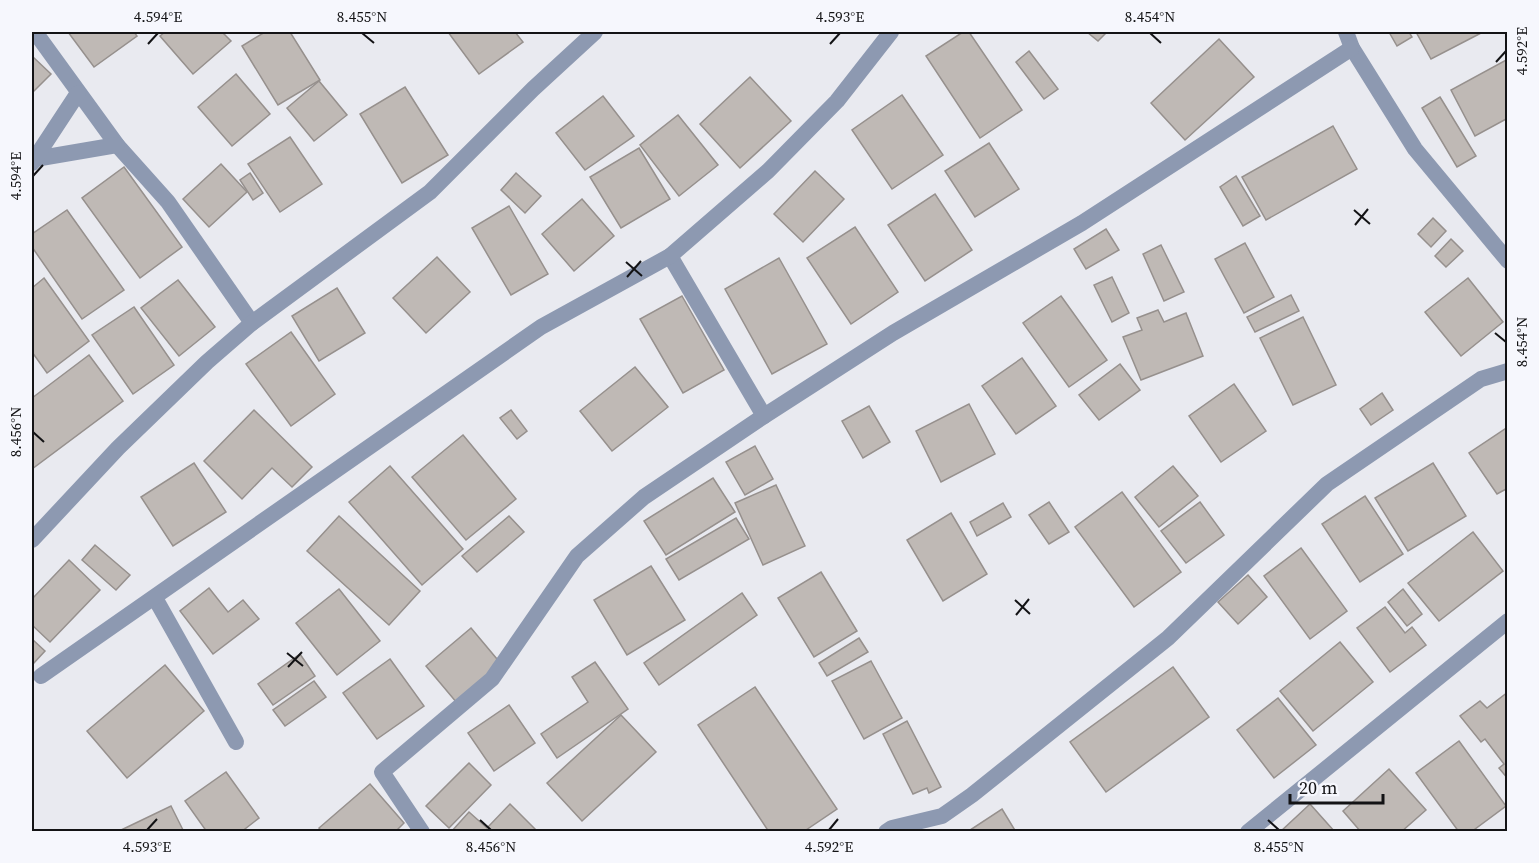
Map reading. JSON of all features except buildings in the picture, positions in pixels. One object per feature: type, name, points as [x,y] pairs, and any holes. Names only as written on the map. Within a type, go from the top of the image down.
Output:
[{"type":"street","points":[[35,32],[117,145],[168,202],[252,323]]},
{"type":"street","points":[[32,540],[118,448],[207,362],[252,323],[430,192],[533,89],[596,32]]},
{"type":"street","points":[[41,676],[541,327],[670,256],[768,171],[837,101],[891,32]]},
{"type":"street","points":[[1346,32],[1352,48],[1415,149],[1508,261]]},
{"type":"street","points":[[422,831],[382,772],[492,679],[526,634],[578,556],[644,497],[893,333],[1082,223],[1352,48]]},
{"type":"street","points":[[33,161],[78,93]]},
{"type":"street","points":[[33,161],[117,145]]},
{"type":"street","points":[[670,256],[764,416]]},
{"type":"street","points":[[886,831],[942,816],[972,795],[1168,639],[1327,484],[1481,379],[1508,371]]},
{"type":"street","points":[[155,598],[236,742]]},
{"type":"street","points":[[1248,831],[1508,621]]}]
